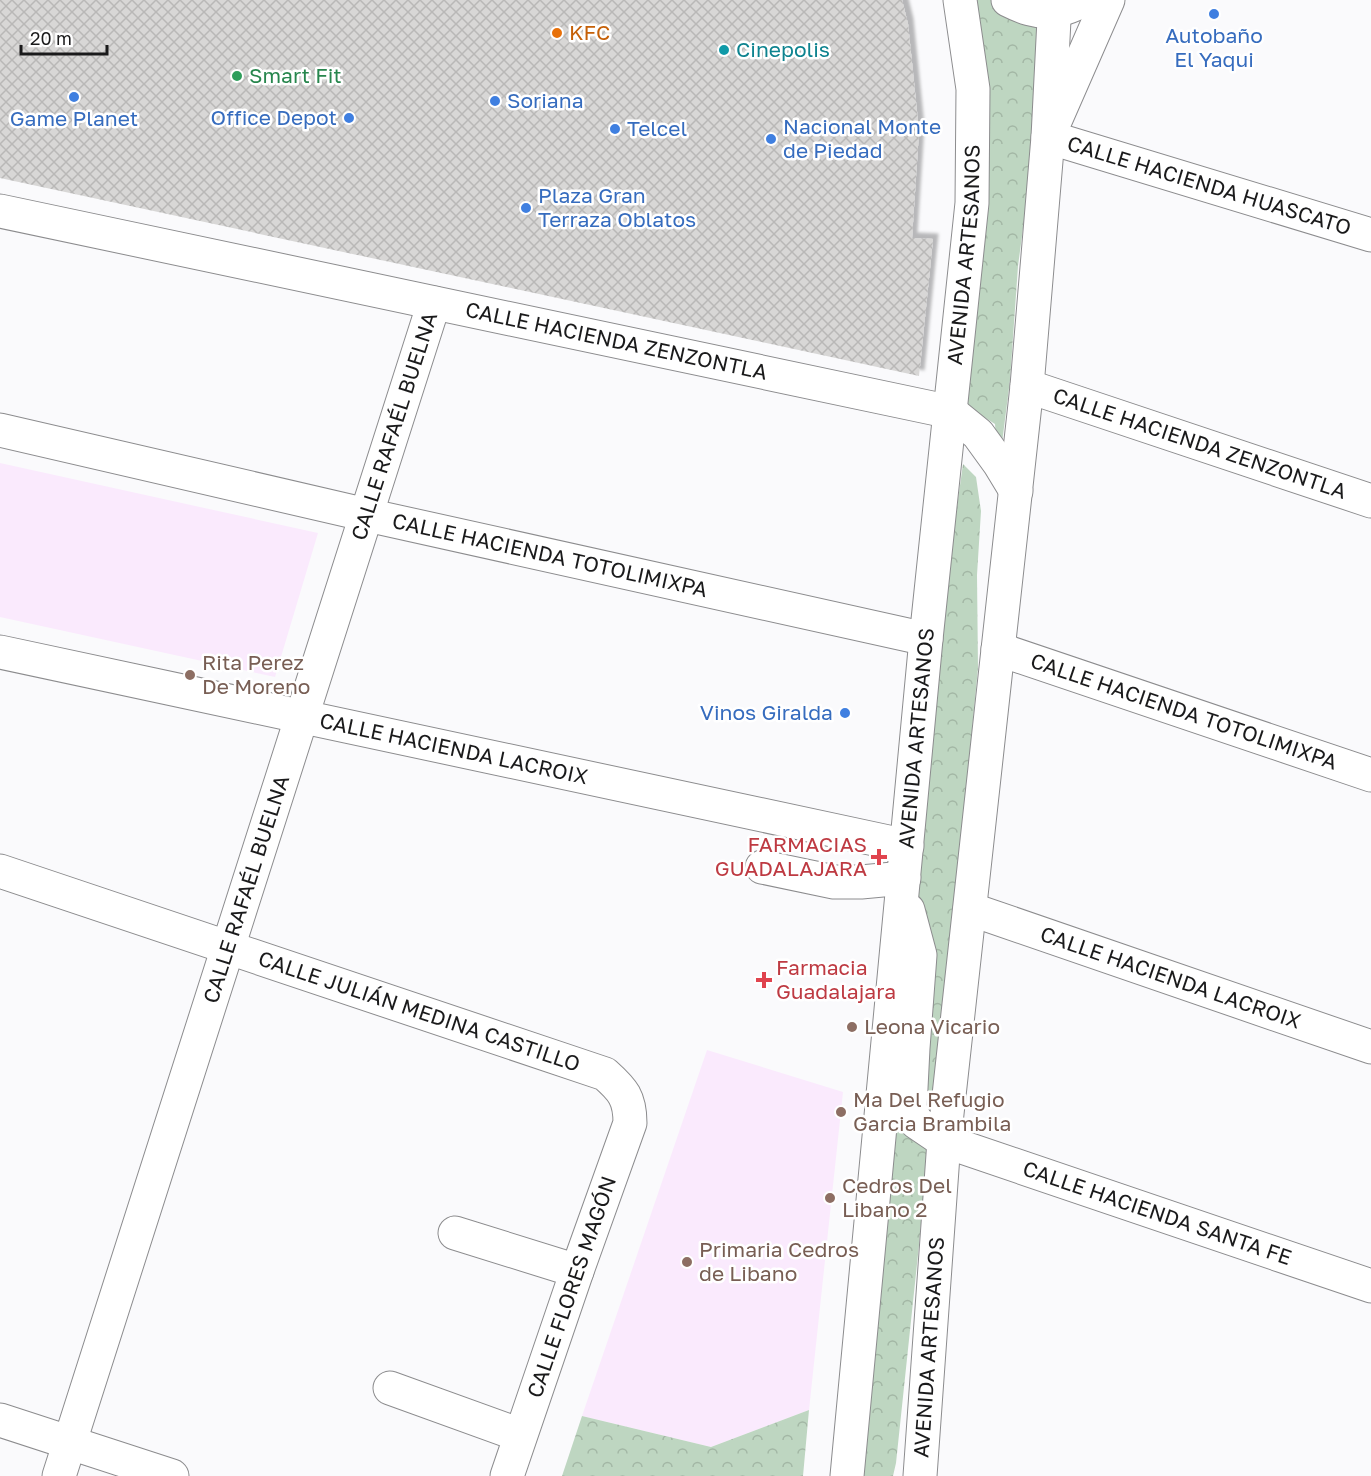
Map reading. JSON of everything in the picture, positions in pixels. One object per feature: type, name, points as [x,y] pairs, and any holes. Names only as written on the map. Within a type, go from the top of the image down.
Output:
[{"type":"street","name":"AVENIDA ARTESANOS","points":[[847,1476],[926,639],[972,203],[974,89],[960,0]]},
{"type":"street","points":[[1008,0],[1035,10],[1053,4],[1085,0]]},
{"type":"street","points":[[1048,137],[1108,0]]},
{"type":"street","name":"AVENIDA ARTESANOS","points":[[920,1476],[944,1141],[1027,387],[1048,137],[1053,4]]},
{"type":"street","name":"CALLE HACIENDA HUASCATO","points":[[1048,137],[1371,236]]},
{"type":"street","name":"CALLE HACIENDA ZENZONTLA","points":[[2,217],[434,303],[951,412]]},
{"type":"street","name":"CALLE RAFAÉL BUELNA","points":[[59,1476],[434,303]]},
{"type":"street","name":"CALLE HACIENDA ZENZONTLA","points":[[1027,387],[1371,501]]},
{"type":"street","points":[[951,412],[978,434],[1016,491]]},
{"type":"street","name":"CALLE HACIENDA TOTOLIMIXPA","points":[[0,430],[367,515],[926,639]]},
{"type":"street","name":"CALLE HACIENDA TOTOLIMIXPA","points":[[998,649],[1371,775]]},
{"type":"street","name":"CALLE HACIENDA LACROIX","points":[[0,652],[302,717],[904,871]]},
{"type":"street","points":[[762,867],[834,882],[861,882],[904,871]]},
{"type":"street","name":"CALLE JULIÁN MEDINA CASTILLO","points":[[0,871],[605,1074],[626,1097]]},
{"type":"street","name":"CALLE HACIENDA SANTA FE","points":[[904,871],[920,955],[910,1108],[916,1122],[944,1141],[1371,1286]]},
{"type":"street","name":"CALLE HACIENDA LACROIX","points":[[970,909],[1371,1047]]},
{"type":"street","name":"CALLE FLORES MAGÓN","points":[[507,1476],[630,1123],[630,1108],[626,1097]]},
{"type":"street","points":[[455,1233],[577,1271]]},
{"type":"street","points":[[390,1388],[520,1435]]},
{"type":"street","points":[[0,1420],[172,1476]]},
{"type":"shaded area","points":[[0,463],[318,533],[275,677],[0,617]]},
{"type":"shaded area","points":[[707,1050],[843,1092],[809,1410],[711,1447],[582,1416]]},
{"type":"green space","points":[[977,0],[997,0],[1024,23],[1039,28],[1034,146],[1018,266],[1010,380],[1001,451],[996,439],[995,424],[967,410],[982,69]]},
{"type":"green space","points":[[963,464],[976,477],[981,511],[977,575],[978,668],[935,1119],[923,1115],[916,920],[916,799]]},
{"type":"green space","points":[[903,1096],[928,1148],[896,1463],[893,1476],[856,1476],[896,1135]]},
{"type":"green space","points":[[809,1410],[803,1476],[562,1476],[582,1416],[711,1447]]},
{"type":"building","name":"Plaza Gran Terraza Oblatos","points":[[0,0],[902,0],[908,24],[919,131],[912,238],[933,239],[919,376],[0,178]]},
{"type":"place","name":"Autobaño El Yaqui","points":[[1214,14]]},
{"type":"place","name":"KFC","points":[[557,33]]},
{"type":"place","name":"Cinepolis","points":[[724,50]]},
{"type":"place","name":"Smart Fit","points":[[237,76]]},
{"type":"place","name":"Game Planet","points":[[74,97]]},
{"type":"place","name":"Soriana","points":[[495,101]]},
{"type":"place","name":"Office Depot","points":[[349,118]]},
{"type":"place","name":"Telcel","points":[[615,129]]},
{"type":"place","name":"Nacional Monte de Piedad","points":[[771,139]]},
{"type":"place","name":"Plaza Gran Terraza Oblatos","points":[[526,208]]},
{"type":"place","name":"Rita Perez De Moreno","points":[[190,675]]},
{"type":"place","name":"Vinos Giralda","points":[[845,713]]},
{"type":"place","name":"FARMACIAS GUADALAJARA","points":[[879,857]]},
{"type":"place","name":"Farmacia Guadalajara","points":[[764,980]]},
{"type":"place","name":"Leona Vicario","points":[[852,1027]]},
{"type":"place","name":"Ma Del Refugio Garcia Brambila","points":[[841,1112]]},
{"type":"place","name":"Cedros Del Libano 2","points":[[830,1198]]},
{"type":"place","name":"Primaria Cedros de Libano","points":[[687,1262]]}]
